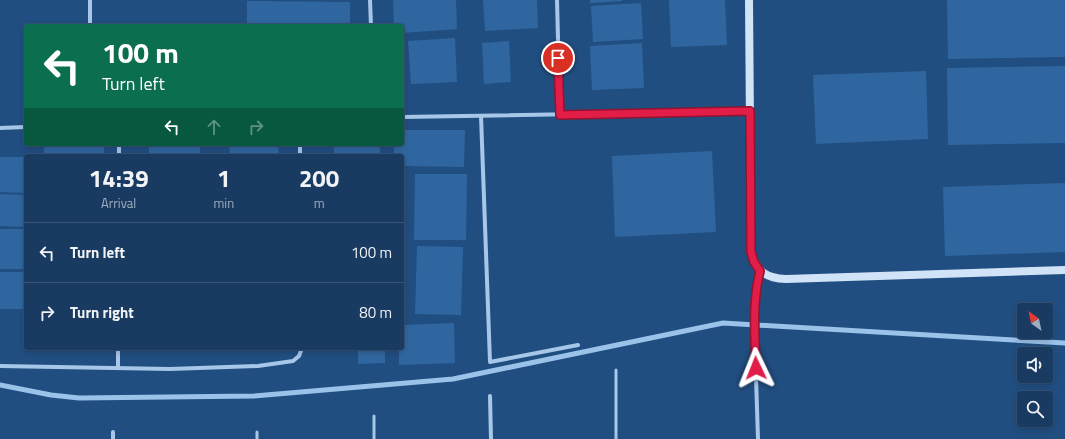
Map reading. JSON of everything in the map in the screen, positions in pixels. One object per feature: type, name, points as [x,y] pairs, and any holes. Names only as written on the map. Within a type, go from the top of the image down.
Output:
[{"type":"street","points":[[90,0],[90,24]]},
{"type":"street","points":[[370,0],[371,24]]},
{"type":"street","points":[[557,0],[560,115]]},
{"type":"street","points":[[749,0],[751,252],[754,262],[760,271],[769,276],[786,279],[1065,270]]},
{"type":"street","points":[[404,117],[750,111]]},
{"type":"street","points":[[481,116],[490,362],[578,345]]},
{"type":"street","points":[[0,128],[24,128]]},
{"type":"street","points":[[758,439],[754,315],[755,295],[760,271]]},
{"type":"street","points":[[118,350],[118,367]]},
{"type":"street","points":[[0,366],[170,369],[258,366],[293,361],[300,356],[302,350]]},
{"type":"street","points":[[490,396],[491,439]]},
{"type":"street","points":[[113,439],[114,432]]},
{"type":"lane","points":[[616,370],[616,439]]},
{"type":"lane","points":[[374,416],[374,439]]},
{"type":"lane","points":[[257,439],[258,432]]},
{"type":"building","points":[[393,0],[456,0],[457,29],[404,33],[404,24],[394,24]]},
{"type":"building","points":[[483,0],[537,0],[538,28],[485,31]]},
{"type":"building","points":[[590,0],[622,0],[622,1],[590,3]]},
{"type":"building","points":[[669,0],[725,0],[727,45],[671,47]]},
{"type":"building","points":[[947,0],[1065,0],[1065,57],[948,59]]},
{"type":"building","points":[[247,1],[350,2],[350,24],[247,24]]},
{"type":"building","points":[[641,3],[643,39],[593,42],[591,6]]},
{"type":"building","points":[[455,38],[457,82],[411,84],[408,41]]},
{"type":"building","points":[[509,41],[511,82],[484,84],[482,43]]},
{"type":"building","points":[[642,43],[644,88],[592,90],[590,46]]},
{"type":"building","points":[[1065,66],[1065,143],[948,145],[947,68]]},
{"type":"building","points":[[926,71],[928,139],[816,144],[813,75]]},
{"type":"building","points":[[404,130],[465,130],[464,167],[404,166],[404,154],[394,154],[394,146],[404,146]]},
{"type":"building","points":[[44,146],[104,146],[104,154],[44,154]]},
{"type":"building","points":[[149,146],[200,146],[200,154],[149,154]]},
{"type":"building","points":[[229,146],[278,146],[279,154],[230,154]]},
{"type":"building","points":[[334,146],[380,146],[380,154],[334,154]]},
{"type":"building","points":[[712,151],[716,232],[615,237],[612,156]]},
{"type":"building","points":[[0,157],[24,157],[24,193],[0,192]]},
{"type":"building","points":[[415,174],[467,174],[466,240],[414,240]]},
{"type":"building","points":[[1065,183],[1065,252],[945,256],[943,187]]},
{"type":"building","points":[[0,194],[24,195],[24,227],[0,226]]},
{"type":"building","points":[[0,229],[24,229],[24,269],[0,269]]},
{"type":"building","points":[[417,246],[463,247],[461,315],[415,314]]},
{"type":"building","points":[[0,272],[24,272],[24,309],[0,309]]},
{"type":"building","points":[[454,323],[455,363],[399,365],[399,350],[404,350],[404,325]]},
{"type":"building","points":[[358,350],[385,350],[385,363],[358,364]]},
{"type":"waterway","points":[[0,385],[51,395],[79,398],[254,396],[453,379],[723,323],[1065,343]]},
{"type":"route","points":[[558,58],[560,115],[750,111],[751,252],[754,262],[760,271],[755,295],[754,315],[756,368]]}]
